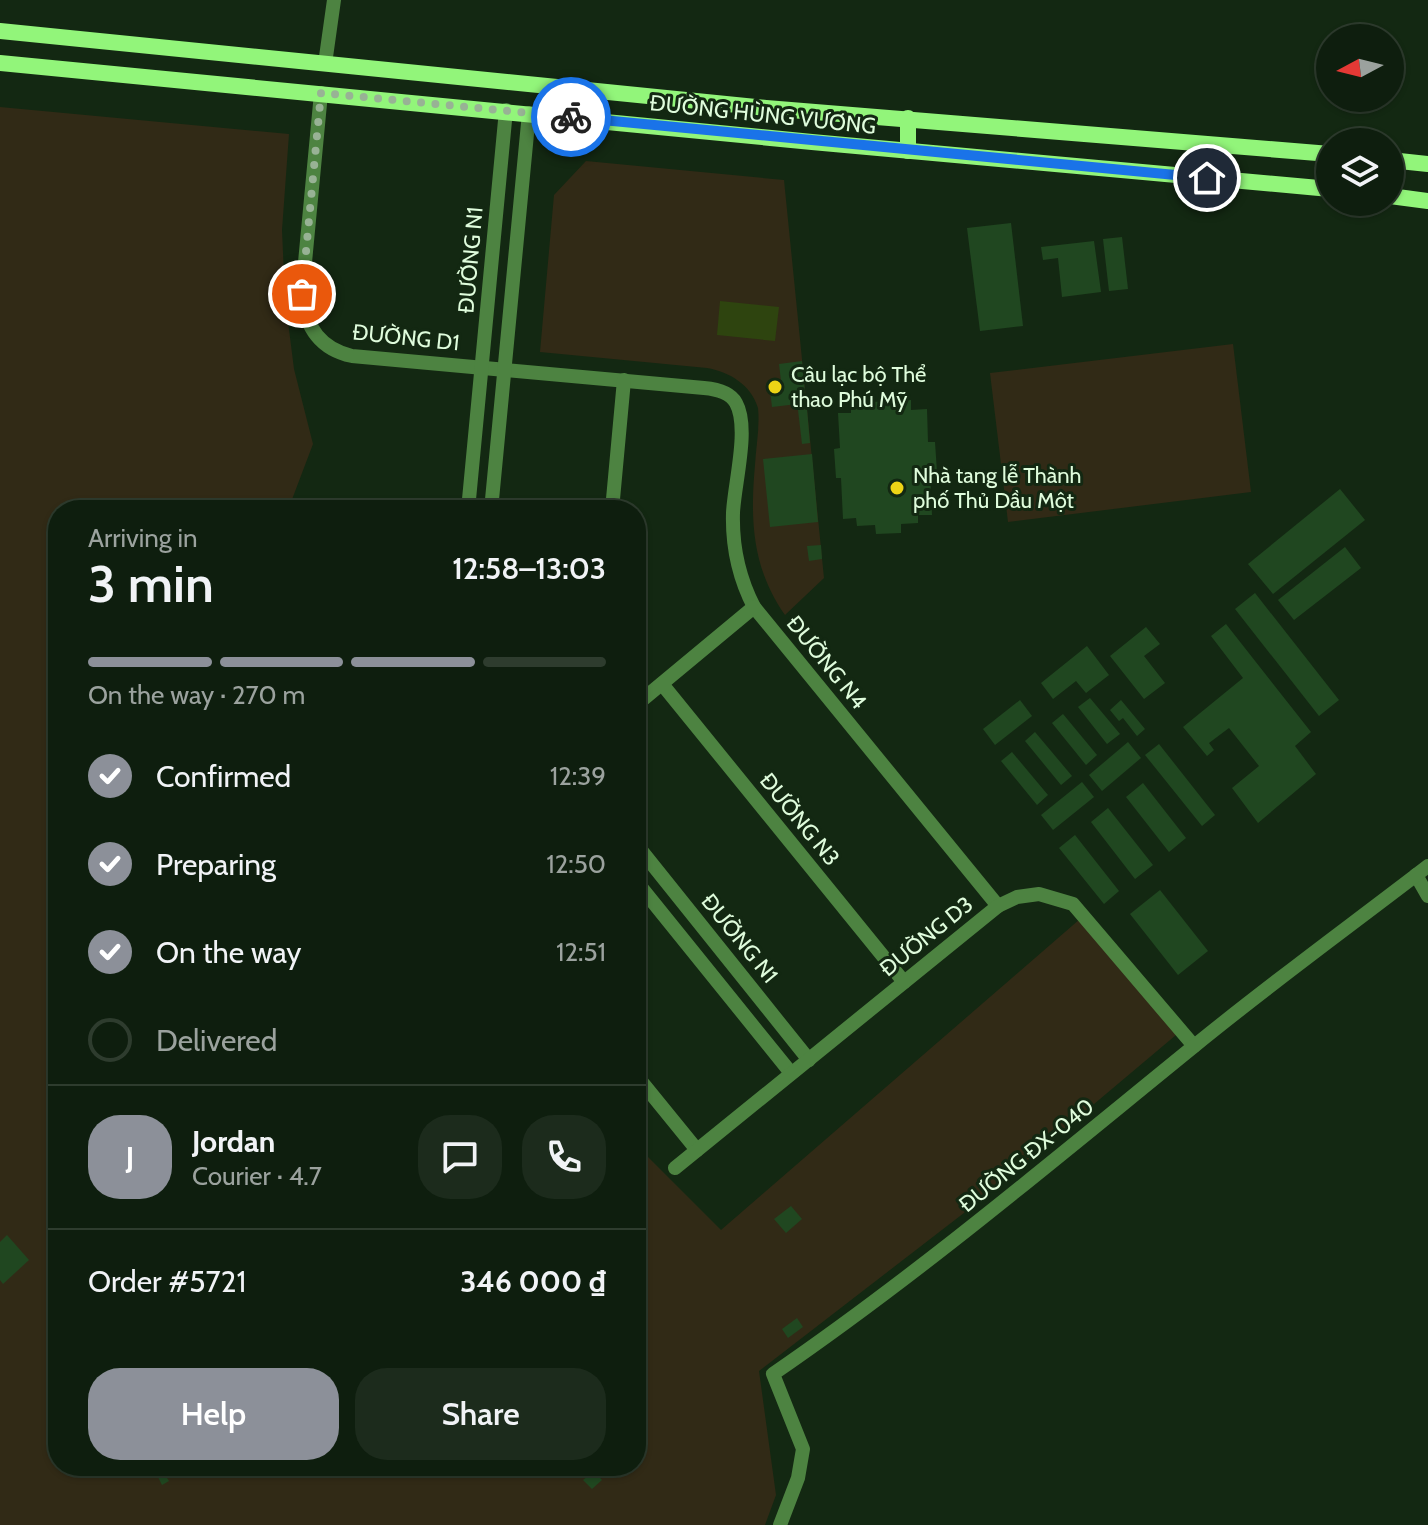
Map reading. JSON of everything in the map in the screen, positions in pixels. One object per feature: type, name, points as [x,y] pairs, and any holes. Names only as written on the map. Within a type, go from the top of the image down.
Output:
[{"type":"main road","name":"ĐƯỜNG HÙNG VƯƠNG","points":[[0,31],[751,106],[1316,153]]},
{"type":"main road","name":"ĐƯỜNG HÙNG VƯƠNG","points":[[0,63],[1316,188]]},
{"type":"main road","points":[[321,93],[325,64]]},
{"type":"main road","points":[[908,118],[908,151]]},
{"type":"main road","points":[[1404,161],[1428,164]]},
{"type":"main road","points":[[1404,198],[1428,201]]},
{"type":"street","points":[[325,64],[334,0]]},
{"type":"street","name":"ĐƯỜNG D1","points":[[321,93],[302,294],[309,326],[323,343],[342,354],[713,389],[726,394],[737,404]]},
{"type":"street","name":"ĐƯỜNG N1","points":[[469,500],[506,110]]},
{"type":"street","name":"ĐƯỜNG N1","points":[[492,500],[529,113]]},
{"type":"street","points":[[613,500],[624,380]]},
{"type":"street","name":"ĐƯỜNG N4","points":[[737,404],[741,432],[733,532],[739,570],[754,607],[998,906]]},
{"type":"street","points":[[646,697],[754,607]]},
{"type":"street","name":"ĐƯỜNG N3","points":[[662,684],[904,982]]},
{"type":"street","name":"ĐƯỜNG N1","points":[[646,856],[809,1060]]},
{"type":"street","name":"ĐƯỜNG ĐX-040","points":[[780,1525],[798,1478],[803,1449],[773,1374],[930,1260],[1194,1046],[1428,866]]},
{"type":"street","points":[[1416,875],[1428,896]]},
{"type":"street","name":"ĐƯỜNG N1","points":[[646,893],[791,1073]]},
{"type":"street","name":"ĐƯỜNG D3","points":[[675,1168],[998,906],[1028,895],[1049,895],[1073,904],[1194,1046]]},
{"type":"street","points":[[646,1087],[697,1150]]},
{"type":"shaded area","points":[[0,107],[289,134],[282,230],[285,298],[294,369],[313,444],[292,500],[48,500],[48,1476],[646,1476],[646,1155],[721,1230],[1080,919],[1176,1035],[973,1206],[759,1371],[776,1495],[765,1525],[0,1525]]},
{"type":"shaded area","name":"Câu lạc bộ Thể thao Phú Mỹ","points":[[586,161],[784,180],[824,578],[785,615],[766,579],[756,543],[753,505],[758,408],[745,386],[731,376],[707,368],[540,352],[554,195]]},
{"type":"shaded area","points":[[720,301],[779,307],[775,341],[717,335]]},
{"type":"shaded area","points":[[1233,344],[1251,492],[1008,522],[990,373]]},
{"type":"building","points":[[1011,223],[1023,326],[980,331],[967,228]]},
{"type":"building","points":[[1122,237],[1128,289],[1109,291],[1103,239]]},
{"type":"building","points":[[1094,241],[1101,292],[1062,297],[1058,258],[1043,260],[1041,247]]},
{"type":"building","points":[[802,361],[806,403],[772,407],[769,382],[781,381],[779,364]]},
{"type":"building","points":[[911,400],[911,410],[927,409],[928,442],[935,442],[937,472],[930,472],[932,515],[918,515],[918,523],[901,524],[901,533],[876,534],[875,525],[857,526],[856,518],[843,519],[841,478],[836,478],[834,449],[840,448],[838,413],[851,413],[851,403]]},
{"type":"building","points":[[807,409],[810,443],[802,444],[798,410]]},
{"type":"building","points":[[812,454],[818,522],[770,527],[763,459]]},
{"type":"building","points":[[1340,489],[1365,520],[1273,594],[1248,564]]},
{"type":"building","points":[[821,545],[822,559],[809,561],[807,546]]},
{"type":"building","points":[[1345,547],[1361,568],[1294,620],[1278,600]]},
{"type":"building","points":[[1255,593],[1339,700],[1319,716],[1235,609]]},
{"type":"building","points":[[1226,624],[1311,732],[1295,746],[1316,774],[1258,823],[1232,788],[1259,766],[1229,728],[1209,743],[1214,750],[1207,756],[1183,727],[1243,678],[1211,636]]},
{"type":"building","points":[[1146,627],[1160,644],[1144,656],[1165,683],[1144,699],[1110,656]]},
{"type":"building","points":[[1087,646],[1109,675],[1086,693],[1076,681],[1053,699],[1041,683]]},
{"type":"building","points":[[1090,698],[1120,734],[1107,744],[1078,707]]},
{"type":"building","points":[[1020,700],[1032,716],[995,745],[983,729]]},
{"type":"building","points":[[1121,700],[1145,729],[1137,736],[1123,718],[1119,721],[1110,710]]},
{"type":"building","points":[[1063,714],[1097,755],[1086,765],[1052,723]]},
{"type":"building","points":[[1035,732],[1072,776],[1061,785],[1025,741]]},
{"type":"building","points":[[1128,742],[1141,758],[1102,791],[1089,775]]},
{"type":"building","points":[[1159,744],[1215,815],[1202,826],[1145,755]]},
{"type":"building","points":[[1012,752],[1048,795],[1037,805],[1001,761]]},
{"type":"building","points":[[1082,782],[1094,797],[1053,830],[1041,815]]},
{"type":"building","points":[[1143,783],[1186,838],[1169,852],[1126,797]]},
{"type":"building","points":[[1108,808],[1153,865],[1135,879],[1091,822]]},
{"type":"building","points":[[1075,835],[1119,891],[1104,904],[1059,848]]},
{"type":"building","points":[[1160,890],[1208,951],[1178,975],[1130,914]]},
{"type":"building","points":[[791,1206],[802,1219],[786,1233],[774,1219]]},
{"type":"building","points":[[7,1235],[29,1260],[3,1284],[0,1280],[0,1242]]},
{"type":"building","points":[[797,1318],[803,1327],[788,1338],[782,1329]]},
{"type":"building","points":[[166,1476],[169,1481],[162,1485],[158,1477]]},
{"type":"building","points":[[588,1476],[598,1476],[602,1480],[592,1489],[583,1480]]},
{"type":"way so far","points":[[302,294],[321,93],[571,117]]},
{"type":"place","name":"Câu lạc bộ Thể thao Phú Mỹ","points":[[775,387]]},
{"type":"place","name":"Nhà tang lễ Thành phố Thủ Dầu Một","points":[[897,488]]},
{"type":"route","points":[[571,117],[1207,178]]}]
